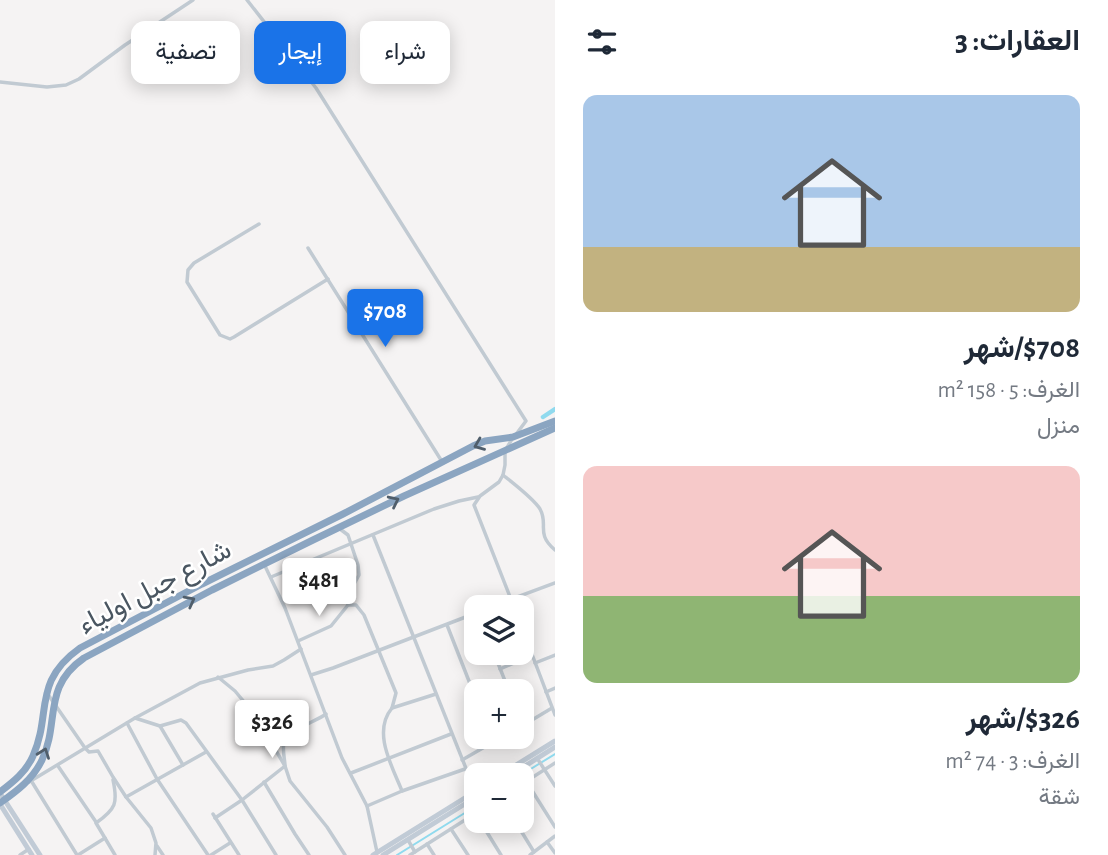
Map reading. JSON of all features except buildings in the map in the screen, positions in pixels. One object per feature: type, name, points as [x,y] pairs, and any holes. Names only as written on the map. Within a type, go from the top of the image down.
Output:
[{"type":"highway","name":"شارع جبل اولياء","points":[[1,798],[23,772],[33,755],[50,682],[63,663],[80,649],[246,561],[485,441],[513,438],[555,421]]},
{"type":"highway","name":"شارع جبل اولياء","points":[[1,798],[29,782],[38,768],[46,749],[56,692],[74,665],[84,658],[264,564],[436,481],[555,428]]},
{"type":"street","points":[[0,82],[47,88],[66,85],[79,79],[193,0]]},
{"type":"street","points":[[247,0],[316,88],[526,421],[505,451],[505,465],[499,482],[480,496],[474,505],[509,595]]},
{"type":"street","points":[[259,223],[194,263],[188,270],[187,282],[220,335],[230,339],[234,337],[328,279]]},
{"type":"street","points":[[308,248],[443,462]]},
{"type":"street","points":[[503,475],[540,508],[544,537],[555,550]]},
{"type":"street","points":[[271,577],[434,509],[480,496]]},
{"type":"street","points":[[298,641],[331,625],[348,605],[348,596],[359,575],[351,544],[345,531],[338,528]]},
{"type":"street","points":[[373,535],[464,766]]},
{"type":"street","points":[[264,564],[298,641],[342,758],[367,806],[378,854]]},
{"type":"street","points":[[522,595],[555,583]]},
{"type":"street","points":[[348,605],[356,605],[364,615],[396,693],[382,738],[402,791]]},
{"type":"street","points":[[311,675],[464,618]]},
{"type":"street","points":[[447,625],[468,679]]},
{"type":"street","points":[[105,838],[78,855],[29,782],[135,718],[200,683],[273,666],[301,649]]},
{"type":"street","points":[[555,655],[535,663],[555,715]]},
{"type":"street","points":[[499,665],[504,679]]},
{"type":"street","points":[[500,668],[507,665]]},
{"type":"street","points":[[218,677],[235,691],[256,715],[290,780],[345,855]]},
{"type":"street","points":[[546,692],[555,688]]},
{"type":"street","points":[[46,691],[85,748],[89,752],[99,751],[126,797],[151,828],[163,855]]},
{"type":"street","points":[[392,708],[436,694]]},
{"type":"street","points":[[534,719],[552,709]]},
{"type":"street","points":[[285,766],[284,743],[289,736],[326,714]]},
{"type":"street","points":[[135,718],[160,726],[184,721],[242,800],[275,855]]},
{"type":"street","points":[[127,723],[157,779],[209,855],[231,843]]},
{"type":"street","points":[[160,726],[183,765]]},
{"type":"street","points":[[351,773],[451,734]]},
{"type":"street","points":[[526,763],[555,741]]},
{"type":"street","points":[[523,763],[555,747]]},
{"type":"street","points":[[462,760],[477,749]]},
{"type":"street","points":[[126,797],[206,752]]},
{"type":"street","points":[[536,756],[555,786]]},
{"type":"street","points":[[534,776],[555,764]]},
{"type":"street","points":[[58,765],[115,855]]},
{"type":"street","points":[[239,855],[214,816],[242,800],[285,766]]},
{"type":"street","points":[[367,806],[464,769]]},
{"type":"street","points":[[96,822],[115,805],[113,777]]},
{"type":"street","points":[[264,782],[309,855]]},
{"type":"street","points":[[534,797],[555,827]]},
{"type":"street","points":[[1,798],[31,852],[20,855]]},
{"type":"street","points":[[1,798],[40,855]]},
{"type":"street","points":[[378,854],[464,800]]},
{"type":"street","points":[[378,854],[408,840],[464,805]]},
{"type":"street","points":[[410,855],[464,821]]},
{"type":"street","points":[[451,829],[468,855]]},
{"type":"street","points":[[487,833],[501,855]]},
{"type":"street","points":[[521,833],[532,853],[555,836]]},
{"type":"street","points":[[408,840],[415,852]]},
{"type":"street","points":[[547,842],[555,853]]},
{"type":"street","points":[[427,844],[434,855]]},
{"type":"street","points":[[155,855],[157,846]]},
{"type":"waterway","points":[[543,417],[555,409]]},
{"type":"waterway","points":[[534,767],[555,754]]},
{"type":"waterway","points":[[397,855],[464,813]]}]
